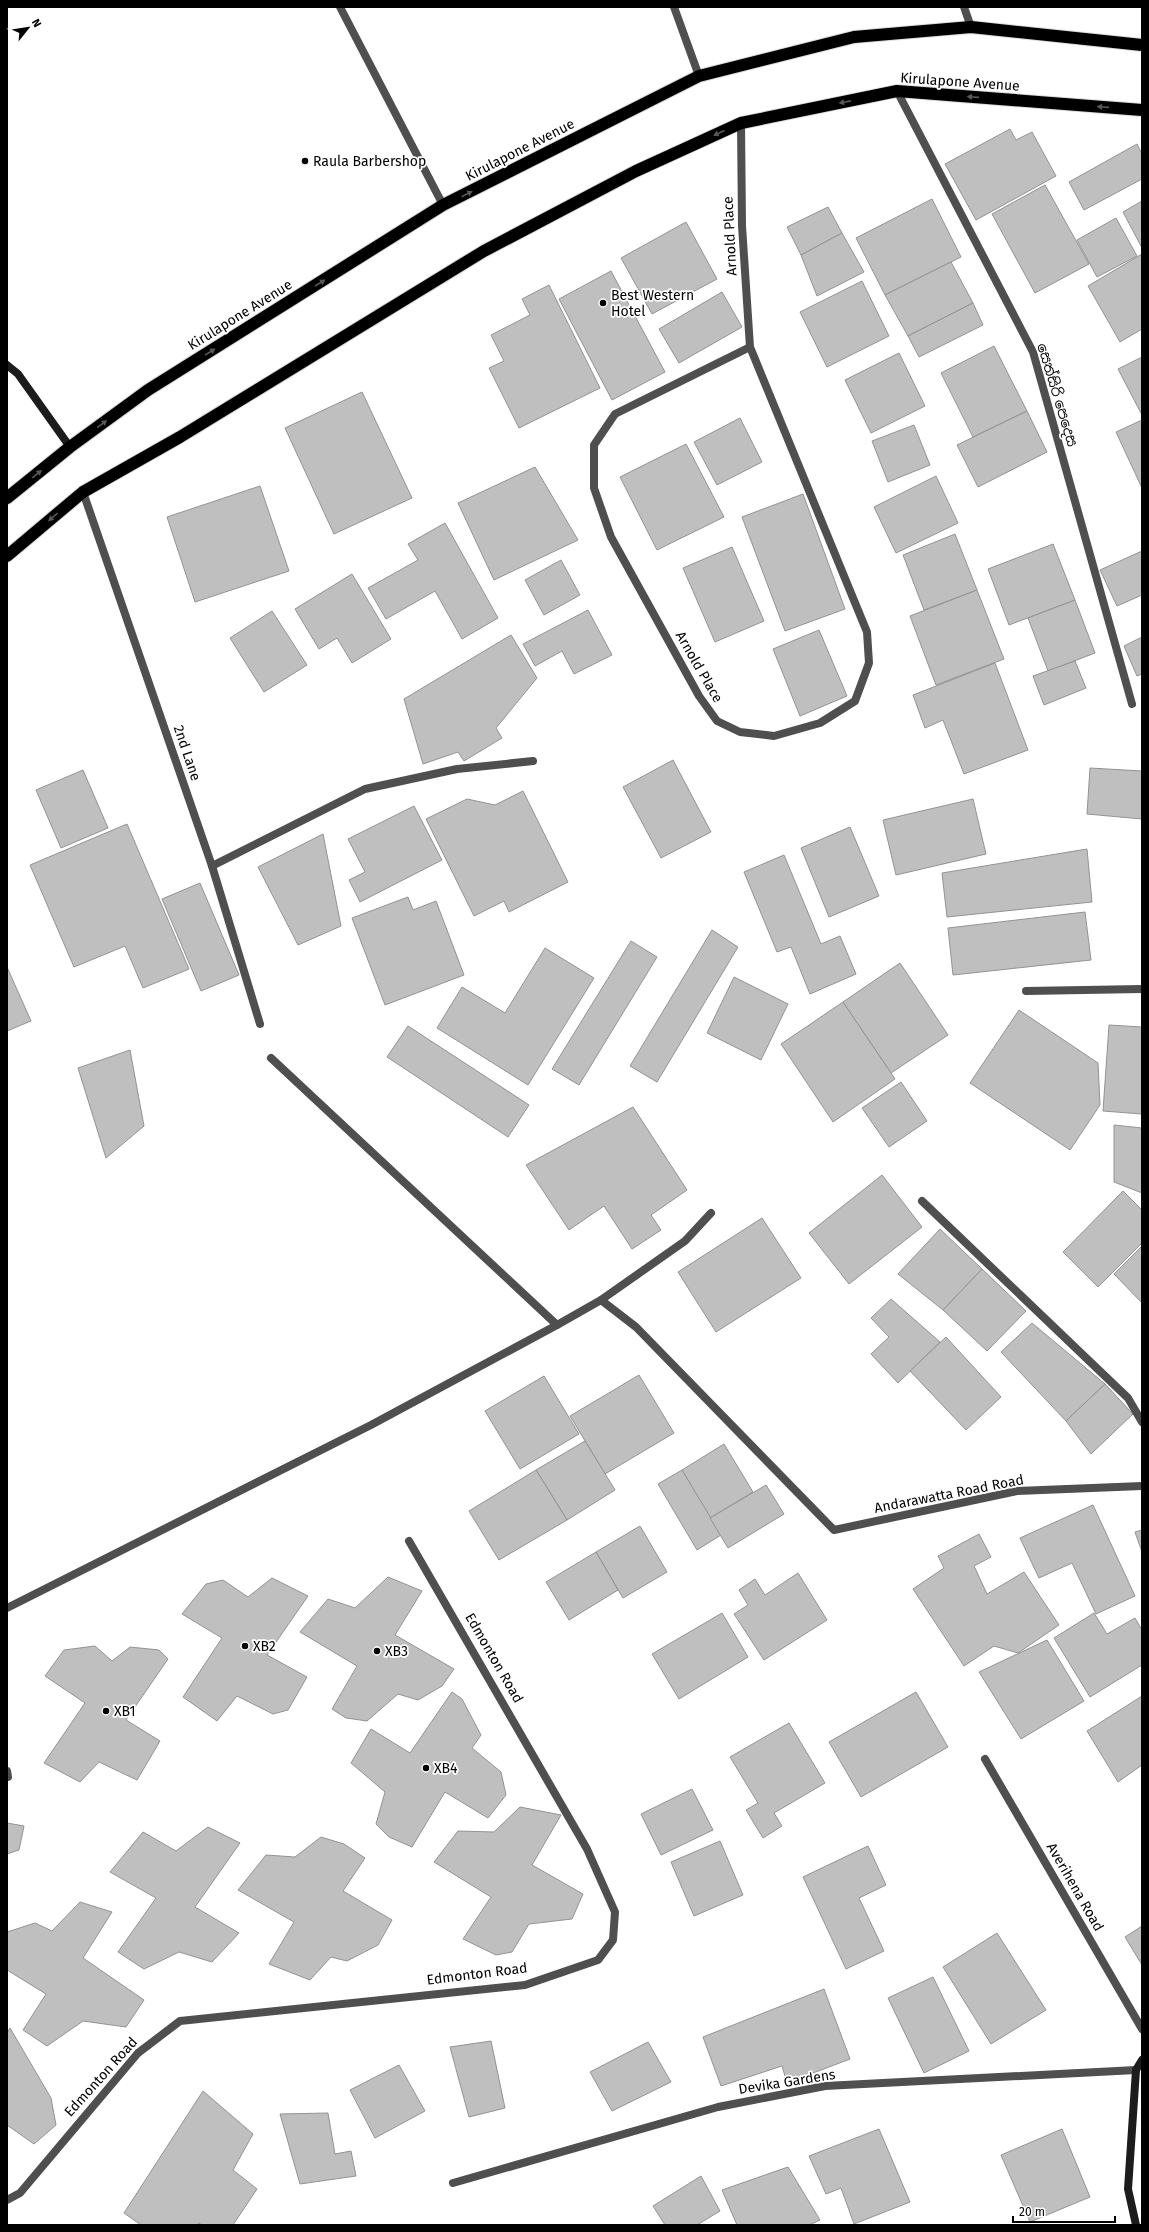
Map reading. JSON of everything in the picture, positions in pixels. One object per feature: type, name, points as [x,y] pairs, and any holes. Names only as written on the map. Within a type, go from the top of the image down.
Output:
[{"type":"highway","name":"Kirulapone Avenue","points":[[70,447],[148,390],[443,206],[699,76],[854,37],[972,27],[1142,44]]},
{"type":"highway","name":"Kirulapone Avenue","points":[[83,492],[180,437],[484,251],[636,170],[741,123],[897,91],[1142,110]]},
{"type":"highway","points":[[7,498],[70,447]]},
{"type":"highway","points":[[7,556],[83,492]]},
{"type":"main road","points":[[7,366],[18,374],[70,447]]},
{"type":"main road","points":[[1136,2225],[1128,2189],[1136,2070],[1142,2060]]},
{"type":"street","points":[[340,7],[443,206]]},
{"type":"street","points":[[674,7],[699,76]]},
{"type":"street","points":[[964,7],[972,27]]},
{"type":"street","name":"සෙත්සිරි පෙදෙස","points":[[897,91],[1033,352],[1132,704]]},
{"type":"street","name":"Arnold Place","points":[[741,123],[742,226],[750,347],[867,632],[869,663],[855,701],[820,723],[774,736],[740,732],[716,721],[699,696],[611,537],[594,488],[594,445],[615,414],[750,347]]},
{"type":"street","name":"2nd Lane","points":[[83,492],[212,866],[260,1024]]},
{"type":"street","points":[[212,866],[365,789],[457,769],[533,761]]},
{"type":"street","points":[[1026,991],[1142,988]]},
{"type":"street","points":[[271,1058],[557,1325]]},
{"type":"street","points":[[922,1201],[1128,1398],[1142,1422]]},
{"type":"street","points":[[7,1608],[371,1425],[557,1325],[601,1300],[685,1240],[711,1213]]},
{"type":"street","name":"Andarawatta Road Road","points":[[601,1300],[636,1327],[834,1530],[1017,1491],[1142,1486]]},
{"type":"street","name":"Edmonton Road","points":[[7,2200],[20,2194],[138,2053],[180,2022],[525,1985],[598,1960],[612,1940],[615,1912],[587,1849],[410,1541]]},
{"type":"street","name":"Averihena Road","points":[[985,1759],[1142,2029]]},
{"type":"street","name":"Devika Gardens","points":[[453,2183],[718,2106],[825,2086],[1136,2070]]},
{"type":"building","points":[[1010,129],[1016,140],[1032,132],[1056,176],[976,220],[945,164]]},
{"type":"building","points":[[1137,144],[1142,154],[1142,179],[1084,210],[1069,182]]},
{"type":"building","points":[[1045,185],[1089,264],[1035,293],[992,214]]},
{"type":"building","points":[[932,199],[961,257],[885,295],[856,238]]},
{"type":"building","points":[[1142,201],[1142,248],[1123,212]]},
{"type":"building","points":[[828,207],[842,233],[801,255],[787,227]]},
{"type":"building","points":[[1116,218],[1137,256],[1097,277],[1077,240]]},
{"type":"building","points":[[686,222],[717,279],[652,314],[621,258]]},
{"type":"building","points":[[842,233],[864,272],[817,296],[801,255]]},
{"type":"building","points":[[1142,254],[1142,329],[1120,342],[1088,286]]},
{"type":"building","points":[[951,262],[973,303],[908,336],[885,295]]},
{"type":"building","points":[[611,271],[665,372],[612,400],[559,299]]},
{"type":"building","points":[[862,281],[889,336],[827,367],[800,312]]},
{"type":"building","points":[[549,285],[600,388],[519,428],[489,368],[504,361],[491,335],[530,315],[522,299]]},
{"type":"building","points":[[722,292],[742,327],[679,363],[659,329]]},
{"type":"building","points":[[973,303],[983,325],[919,357],[908,336]]},
{"type":"building","points":[[994,346],[1027,411],[973,437],[941,373]]},
{"type":"building","points":[[899,353],[925,406],[871,433],[845,380]]},
{"type":"building","points":[[1142,357],[1142,415],[1118,369]]},
{"type":"building","points":[[362,392],[412,498],[334,534],[285,428]]},
{"type":"building","points":[[1027,411],[1047,452],[978,487],[957,445]]},
{"type":"building","points":[[740,418],[762,462],[717,485],[694,442]]},
{"type":"building","points":[[1142,420],[1142,488],[1116,432]]},
{"type":"building","points":[[914,425],[930,465],[888,482],[872,441]]},
{"type":"building","points":[[686,444],[724,517],[657,550],[620,477]]},
{"type":"building","points":[[535,467],[578,540],[494,580],[458,503]]},
{"type":"building","points":[[936,476],[958,523],[896,553],[874,507]]},
{"type":"building","points":[[260,486],[289,571],[195,602],[167,517]]},
{"type":"building","points":[[803,494],[845,609],[785,631],[742,517]]},
{"type":"building","points":[[445,523],[498,618],[462,639],[435,591],[386,619],[368,588],[418,560],[408,544]]},
{"type":"building","points":[[955,534],[977,590],[924,610],[903,555]]},
{"type":"building","points":[[1053,544],[1075,600],[1009,625],[988,569]]},
{"type":"building","points":[[732,547],[764,621],[715,642],[683,568]]},
{"type":"building","points":[[1142,551],[1142,595],[1117,606],[1100,570]]},
{"type":"building","points":[[561,560],[580,595],[544,615],[525,580]]},
{"type":"building","points":[[352,574],[391,639],[352,663],[337,638],[319,649],[295,609]]},
{"type":"building","points":[[977,590],[1004,659],[936,685],[910,616]]},
{"type":"building","points":[[1075,600],[1095,653],[1048,671],[1028,618]]},
{"type":"building","points":[[588,610],[612,655],[574,674],[562,651],[535,666],[523,644]]},
{"type":"building","points":[[272,611],[307,665],[264,692],[230,638]]},
{"type":"building","points":[[819,630],[847,696],[800,716],[773,649]]},
{"type":"building","points":[[511,635],[537,678],[496,728],[502,738],[464,761],[458,752],[423,764],[404,699]]},
{"type":"building","points":[[1142,637],[1142,674],[1137,676],[1124,646]]},
{"type":"building","points":[[1075,661],[1086,688],[1044,705],[1033,676]]},
{"type":"building","points":[[995,663],[1028,750],[964,774],[943,720],[925,728],[913,695]]},
{"type":"building","points":[[673,760],[711,832],[661,858],[623,787]]},
{"type":"building","points":[[1090,768],[1142,771],[1142,819],[1087,814]]},
{"type":"building","points":[[83,770],[108,828],[61,848],[36,790]]},
{"type":"building","points":[[523,791],[568,882],[509,912],[504,901],[474,916],[426,819],[467,799],[495,805]]},
{"type":"building","points":[[973,799],[986,854],[896,875],[883,820]]},
{"type":"building","points":[[414,806],[442,860],[360,902],[349,880],[365,872],[348,839]]},
{"type":"building","points":[[127,824],[189,969],[143,988],[125,946],[74,967],[30,865]]},
{"type":"building","points":[[850,827],[879,896],[829,917],[801,848]]},
{"type":"building","points":[[323,834],[341,926],[298,945],[258,867]]},
{"type":"building","points":[[1087,849],[1092,902],[947,917],[942,873]]},
{"type":"building","points":[[784,855],[821,944],[840,936],[856,974],[810,994],[791,947],[777,952],[744,872]]},
{"type":"building","points":[[200,883],[239,975],[201,991],[162,899]]},
{"type":"building","points":[[408,897],[413,910],[436,901],[464,975],[385,1005],[352,918]]},
{"type":"building","points":[[1085,912],[1091,960],[953,975],[948,928]]},
{"type":"building","points":[[712,930],[738,947],[657,1082],[630,1066]]},
{"type":"building","points":[[631,941],[657,957],[579,1085],[552,1069]]},
{"type":"building","points":[[545,948],[594,978],[528,1085],[437,1028],[462,987],[505,1013]]},
{"type":"building","points":[[900,963],[948,1035],[891,1073],[843,1002]]},
{"type":"building","points":[[7,967],[31,1021],[7,1031]]},
{"type":"building","points":[[734,977],[788,1004],[761,1060],[707,1033]]},
{"type":"building","points":[[843,1002],[895,1079],[833,1122],[781,1044]]},
{"type":"building","points":[[1019,1010],[1098,1063],[1100,1105],[1070,1150],[970,1083]]},
{"type":"building","points":[[1109,1025],[1142,1027],[1142,1114],[1103,1111]]},
{"type":"building","points":[[408,1026],[529,1105],[508,1137],[387,1057]]},
{"type":"building","points":[[130,1050],[144,1126],[106,1158],[78,1068]]},
{"type":"building","points":[[901,1082],[927,1121],[889,1147],[862,1108]]},
{"type":"building","points":[[633,1107],[687,1190],[651,1215],[661,1230],[632,1249],[604,1206],[569,1230],[526,1165]]},
{"type":"building","points":[[1114,1125],[1142,1128],[1142,1193],[1114,1182]]},
{"type":"building","points":[[882,1175],[922,1227],[849,1284],[809,1233]]},
{"type":"building","points":[[1123,1191],[1142,1210],[1142,1243],[1098,1287],[1063,1252]]},
{"type":"building","points":[[762,1218],[801,1278],[716,1332],[678,1272]]},
{"type":"building","points":[[940,1229],[982,1269],[943,1310],[898,1274]]},
{"type":"building","points":[[1142,1246],[1142,1303],[1114,1274]]},
{"type":"building","points":[[982,1269],[1026,1311],[987,1351],[943,1310]]},
{"type":"building","points":[[891,1299],[940,1342],[898,1383],[871,1354],[889,1337],[871,1318]]},
{"type":"building","points":[[1032,1323],[1105,1384],[1066,1421],[1001,1352]]},
{"type":"building","points":[[946,1337],[1001,1397],[966,1430],[910,1371]]},
{"type":"building","points":[[639,1375],[674,1433],[605,1474],[570,1416]]},
{"type":"building","points":[[544,1376],[579,1434],[520,1469],[485,1411]]},
{"type":"building","points":[[1105,1384],[1133,1414],[1091,1454],[1066,1421]]},
{"type":"building","points":[[585,1441],[615,1490],[567,1520],[536,1470]]},
{"type":"building","points":[[724,1444],[753,1492],[710,1518],[682,1470]]},
{"type":"building","points":[[536,1470],[567,1520],[499,1560],[469,1511]]},
{"type":"building","points":[[682,1470],[721,1535],[697,1550],[658,1484]]},
{"type":"building","points":[[766,1485],[784,1514],[728,1548],[710,1518]]},
{"type":"building","points":[[1093,1505],[1135,1596],[1096,1614],[1072,1563],[1039,1578],[1020,1538]]},
{"type":"building","points":[[640,1526],[667,1572],[623,1598],[596,1552]]},
{"type":"building","points":[[1142,1530],[1142,1552],[1135,1532]]},
{"type":"building","points":[[979,1534],[991,1557],[974,1566],[987,1594],[1024,1572],[1059,1625],[1018,1653],[994,1646],[964,1666],[913,1589],[944,1568],[938,1556]]},
{"type":"building","points":[[596,1552],[618,1590],[569,1620],[546,1582]]},
{"type":"building","points":[[798,1573],[827,1620],[764,1660],[734,1614],[748,1605],[739,1590],[755,1579],[765,1595]]},
{"type":"building","name":"XB3","points":[[388,1577],[422,1591],[395,1635],[454,1669],[442,1686],[418,1700],[398,1694],[367,1721],[346,1718],[332,1709],[357,1666],[300,1632],[328,1599],[355,1608]]},
{"type":"building","name":"XB2","points":[[272,1578],[308,1596],[267,1655],[307,1677],[288,1710],[273,1714],[237,1696],[217,1721],[183,1697],[222,1638],[182,1614],[206,1584],[223,1580],[248,1597]]},
{"type":"building","points":[[722,1613],[748,1657],[679,1699],[652,1654]]},
{"type":"building","points":[[1094,1613],[1107,1634],[1135,1618],[1142,1630],[1142,1665],[1090,1697],[1054,1638]]},
{"type":"building","points":[[1047,1640],[1084,1701],[1021,1739],[979,1672]]},
{"type":"building","name":"XB1","points":[[95,1646],[112,1661],[130,1647],[159,1650],[168,1659],[126,1720],[160,1741],[137,1780],[99,1762],[80,1782],[44,1763],[85,1703],[45,1676],[64,1650]]},
{"type":"building","name":"XB4","points":[[452,1692],[462,1699],[481,1735],[472,1748],[501,1772],[506,1795],[488,1818],[445,1792],[412,1847],[389,1837],[376,1824],[385,1792],[351,1763],[371,1729],[410,1753]]},
{"type":"building","points":[[916,1692],[948,1747],[861,1797],[829,1742]]},
{"type":"building","points":[[1142,1696],[1142,1765],[1118,1782],[1087,1731]]},
{"type":"building","points":[[789,1723],[825,1783],[774,1813],[782,1826],[763,1838],[746,1810],[758,1803],[730,1757]]},
{"type":"building","points":[[692,1789],[713,1830],[661,1855],[641,1814]]},
{"type":"building","points":[[520,1807],[561,1815],[532,1865],[583,1894],[572,1919],[529,1924],[512,1952],[496,1955],[463,1939],[491,1897],[434,1862],[458,1831],[494,1832]]},
{"type":"building","points":[[7,1823],[24,1826],[19,1850],[7,1854]]},
{"type":"building","points":[[208,1827],[240,1843],[195,1907],[239,1933],[212,1962],[179,1952],[144,1969],[118,1952],[156,1898],[110,1872],[143,1832],[176,1851]]},
{"type":"building","points":[[321,1837],[344,1844],[365,1858],[343,1891],[392,1920],[378,1945],[347,1961],[331,1957],[310,1980],[269,1964],[294,1922],[238,1890],[266,1855],[295,1857]]},
{"type":"building","points":[[720,1841],[743,1895],[694,1916],[671,1862]]},
{"type":"building","points":[[868,1846],[886,1885],[859,1898],[884,1951],[846,1969],[803,1877]]},
{"type":"building","points":[[80,1902],[112,1912],[83,1958],[144,2000],[126,2027],[83,2021],[47,2046],[23,2030],[46,1994],[7,1970],[7,1932],[35,1923],[52,1931]]},
{"type":"building","points":[[1142,1926],[1142,1965],[1125,1937]]},
{"type":"building","points":[[997,1933],[1046,2010],[991,2044],[943,1967]]},
{"type":"building","points":[[933,1977],[969,2051],[924,2073],[888,1998]]},
{"type":"building","points":[[824,1989],[850,2059],[787,2083],[782,2066],[721,2086],[703,2037]]},
{"type":"building","points":[[10,2028],[51,2098],[56,2125],[34,2144],[7,2125],[7,2033]]},
{"type":"building","points":[[491,2041],[505,2108],[469,2117],[450,2047]]},
{"type":"building","points":[[648,2042],[671,2082],[612,2111],[590,2072]]},
{"type":"building","points":[[399,2065],[425,2111],[375,2138],[350,2090]]},
{"type":"building","points":[[203,2091],[253,2134],[233,2170],[257,2189],[233,2225],[202,2225],[199,2223],[197,2225],[141,2225],[124,2213]]},
{"type":"building","points":[[328,2113],[335,2154],[351,2151],[356,2176],[300,2184],[280,2114]]},
{"type":"building","points":[[879,2129],[910,2202],[854,2224],[841,2188],[826,2194],[809,2156]]},
{"type":"building","points":[[1062,2129],[1090,2197],[1030,2222],[1001,2155]]},
{"type":"building","points":[[788,2167],[820,2220],[809,2225],[737,2225],[722,2190]]},
{"type":"building","points":[[701,2176],[720,2211],[697,2225],[665,2225],[653,2206]]},
{"type":"place","name":"Raula Barbershop","points":[[305,161]]},
{"type":"place","name":"Best Western Hotel","points":[[603,303]]},
{"type":"place","name":"XB2","points":[[245,1646]]},
{"type":"place","name":"XB3","points":[[377,1651]]},
{"type":"place","name":"XB1","points":[[106,1711]]},
{"type":"place","name":"XB4","points":[[426,1768]]}]
